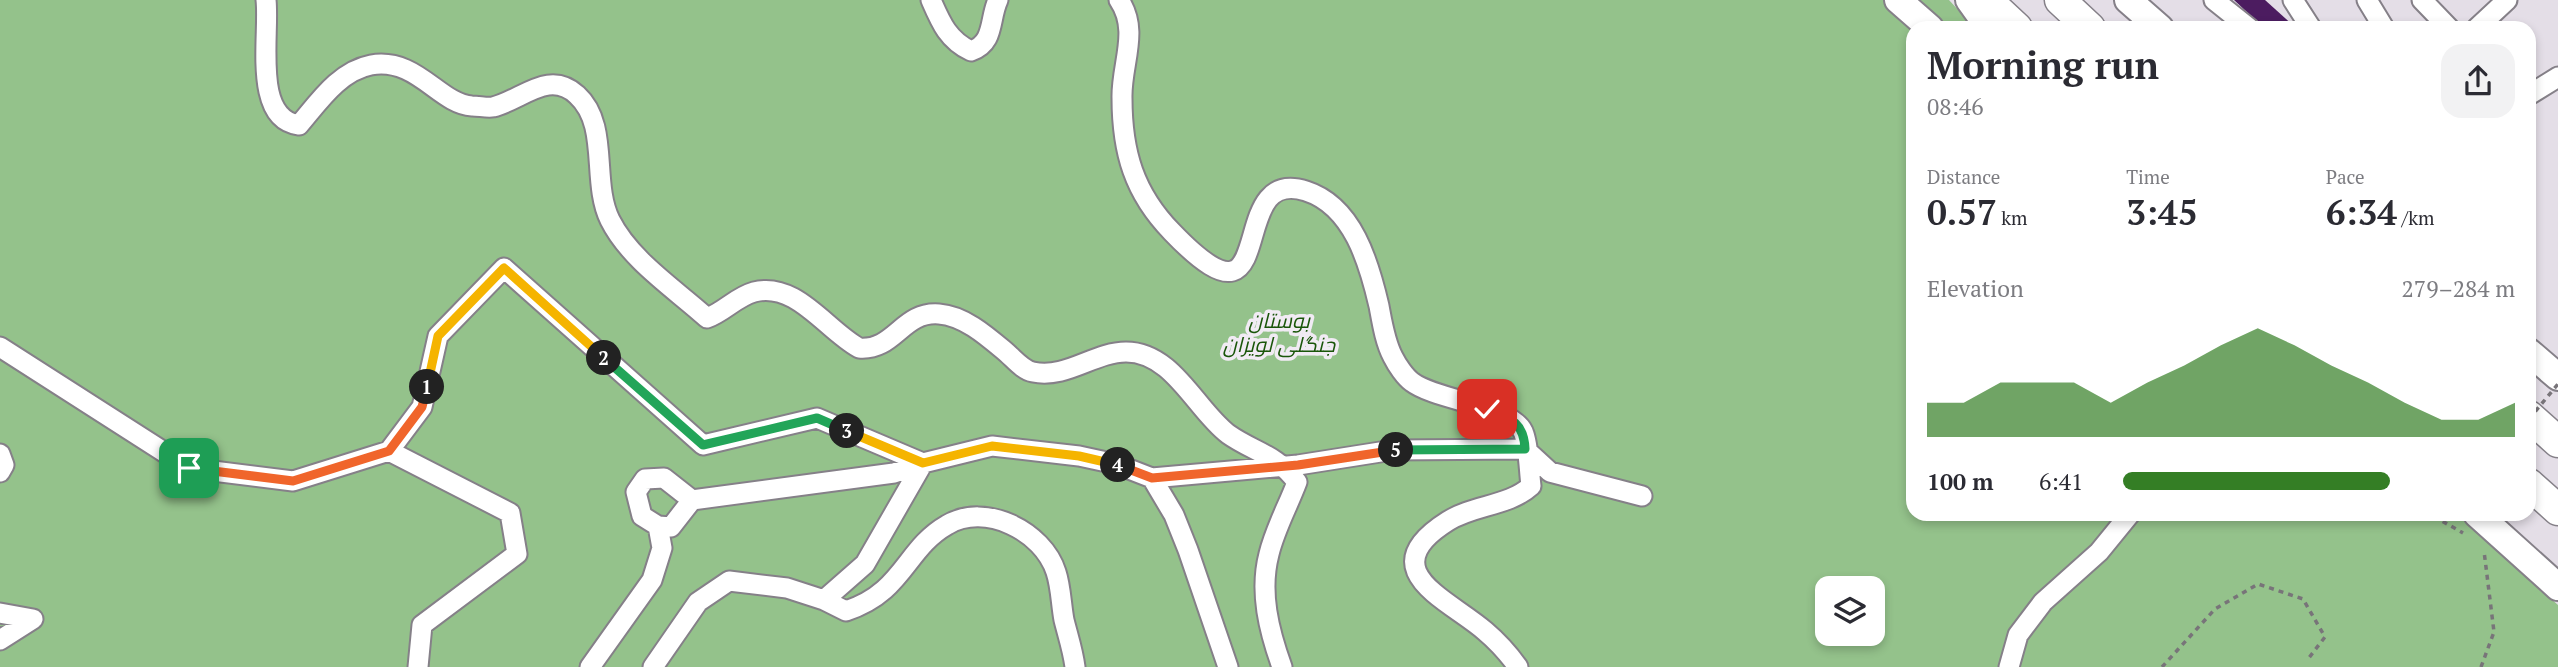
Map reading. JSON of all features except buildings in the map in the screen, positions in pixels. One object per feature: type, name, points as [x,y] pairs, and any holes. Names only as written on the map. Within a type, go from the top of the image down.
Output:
[{"type":"highway","points":[[1987,0],[2010,21]]},
{"type":"highway","points":[[2060,0],[2082,21]]},
{"type":"highway","points":[[2536,424],[2558,442]]},
{"type":"highway","points":[[2536,490],[2558,510]]},
{"type":"main road","points":[[1898,0],[1922,21]]},
{"type":"main road","points":[[1969,0],[1984,21]]},
{"type":"main road","points":[[2070,0],[2085,21]]},
{"type":"main road","points":[[2128,0],[2152,21]]},
{"type":"main road","points":[[2536,358],[2558,377]]},
{"type":"main road","points":[[2472,525],[2558,587]]},
{"type":"street","points":[[266,0],[269,99],[276,114],[287,124],[299,125],[339,81],[372,65],[393,65],[413,72],[467,105],[493,107],[537,87],[558,84],[575,93],[589,108],[596,131],[599,186],[611,222],[626,245],[707,318],[719,314],[737,299],[765,290],[787,293],[859,348],[883,346],[911,321],[926,314],[941,314],[961,320],[1032,372],[1063,370],[1111,354],[1129,352],[1154,361],[1179,379],[1226,432],[1283,464],[1297,482],[1268,555],[1265,597],[1267,620],[1282,667]]},
{"type":"street","points":[[931,0],[943,29],[959,45],[971,51],[982,47],[988,37],[999,0]]},
{"type":"street","points":[[1119,0],[1129,25],[1130,44],[1121,96],[1131,167],[1142,195],[1161,220],[1201,258],[1219,270],[1231,273],[1242,267],[1249,254],[1258,212],[1269,196],[1286,189],[1305,190],[1324,200],[1344,218],[1359,241],[1392,355],[1410,381],[1433,394],[1516,421],[1524,433],[1531,486],[1522,494],[1469,509],[1434,530],[1416,557],[1415,572],[1425,587],[1485,631],[1518,667]]},
{"type":"street","points":[[2293,0],[2306,21]]},
{"type":"street","points":[[2367,0],[2380,21]]},
{"type":"street","points":[[2422,0],[2442,21]]},
{"type":"street","points":[[2484,21],[2507,0]]},
{"type":"street","points":[[2224,3],[2242,21]]},
{"type":"street","points":[[2536,91],[2558,77]]},
{"type":"street","points":[[0,347],[189,468],[293,481],[389,451],[422,407],[438,336],[504,268],[703,445],[817,418],[923,463]]},
{"type":"street","points":[[692,500],[664,478],[645,479],[636,492],[642,516],[658,526],[671,527],[692,500],[894,473],[992,446],[1079,456],[1116,464],[1152,478],[1283,464],[1298,465],[1393,450],[1525,449],[1550,472],[1642,496]]},
{"type":"street","points":[[389,451],[510,513],[517,554],[422,625],[418,667]]},
{"type":"street","points":[[0,454],[4,465],[0,472]]},
{"type":"street","points":[[824,600],[865,564],[923,463]]},
{"type":"street","points":[[1152,478],[1174,515],[1228,667]]},
{"type":"street","points":[[653,667],[698,602],[729,581],[787,588],[824,600],[846,611],[875,599],[888,589],[945,526],[964,517],[994,517],[1022,532],[1052,563],[1075,667]]},
{"type":"street","points":[[2009,667],[2018,635],[2043,603],[2099,552],[2124,521]]},
{"type":"street","points":[[590,667],[652,580],[662,548],[658,526]]},
{"type":"street","points":[[0,613],[33,619],[0,640]]},
{"type":"path","points":[[2536,410],[2558,384]]},
{"type":"path","points":[[2442,521],[2472,525]]},
{"type":"path","points":[[2481,667],[2494,632],[2484,550]]},
{"type":"path","points":[[2162,667],[2215,609],[2258,584],[2303,599],[2325,637],[2308,659]]},
{"type":"green space","name":"بوستان جنگلی لویزان","points":[[0,0],[1884,0],[1907,21],[1906,521],[2464,521],[2558,605],[2558,667],[0,667]]},
{"type":"green space","points":[[1905,0],[1949,0],[1968,21],[1928,21]]},
{"type":"route","points":[[189,468],[293,481],[389,451],[422,407],[438,336],[504,268],[703,445],[817,418],[923,463],[992,446],[1079,456],[1116,464],[1152,478],[1283,464],[1298,465],[1393,450],[1498,447],[1525,449],[1524,433],[1516,421],[1487,409]]}]
